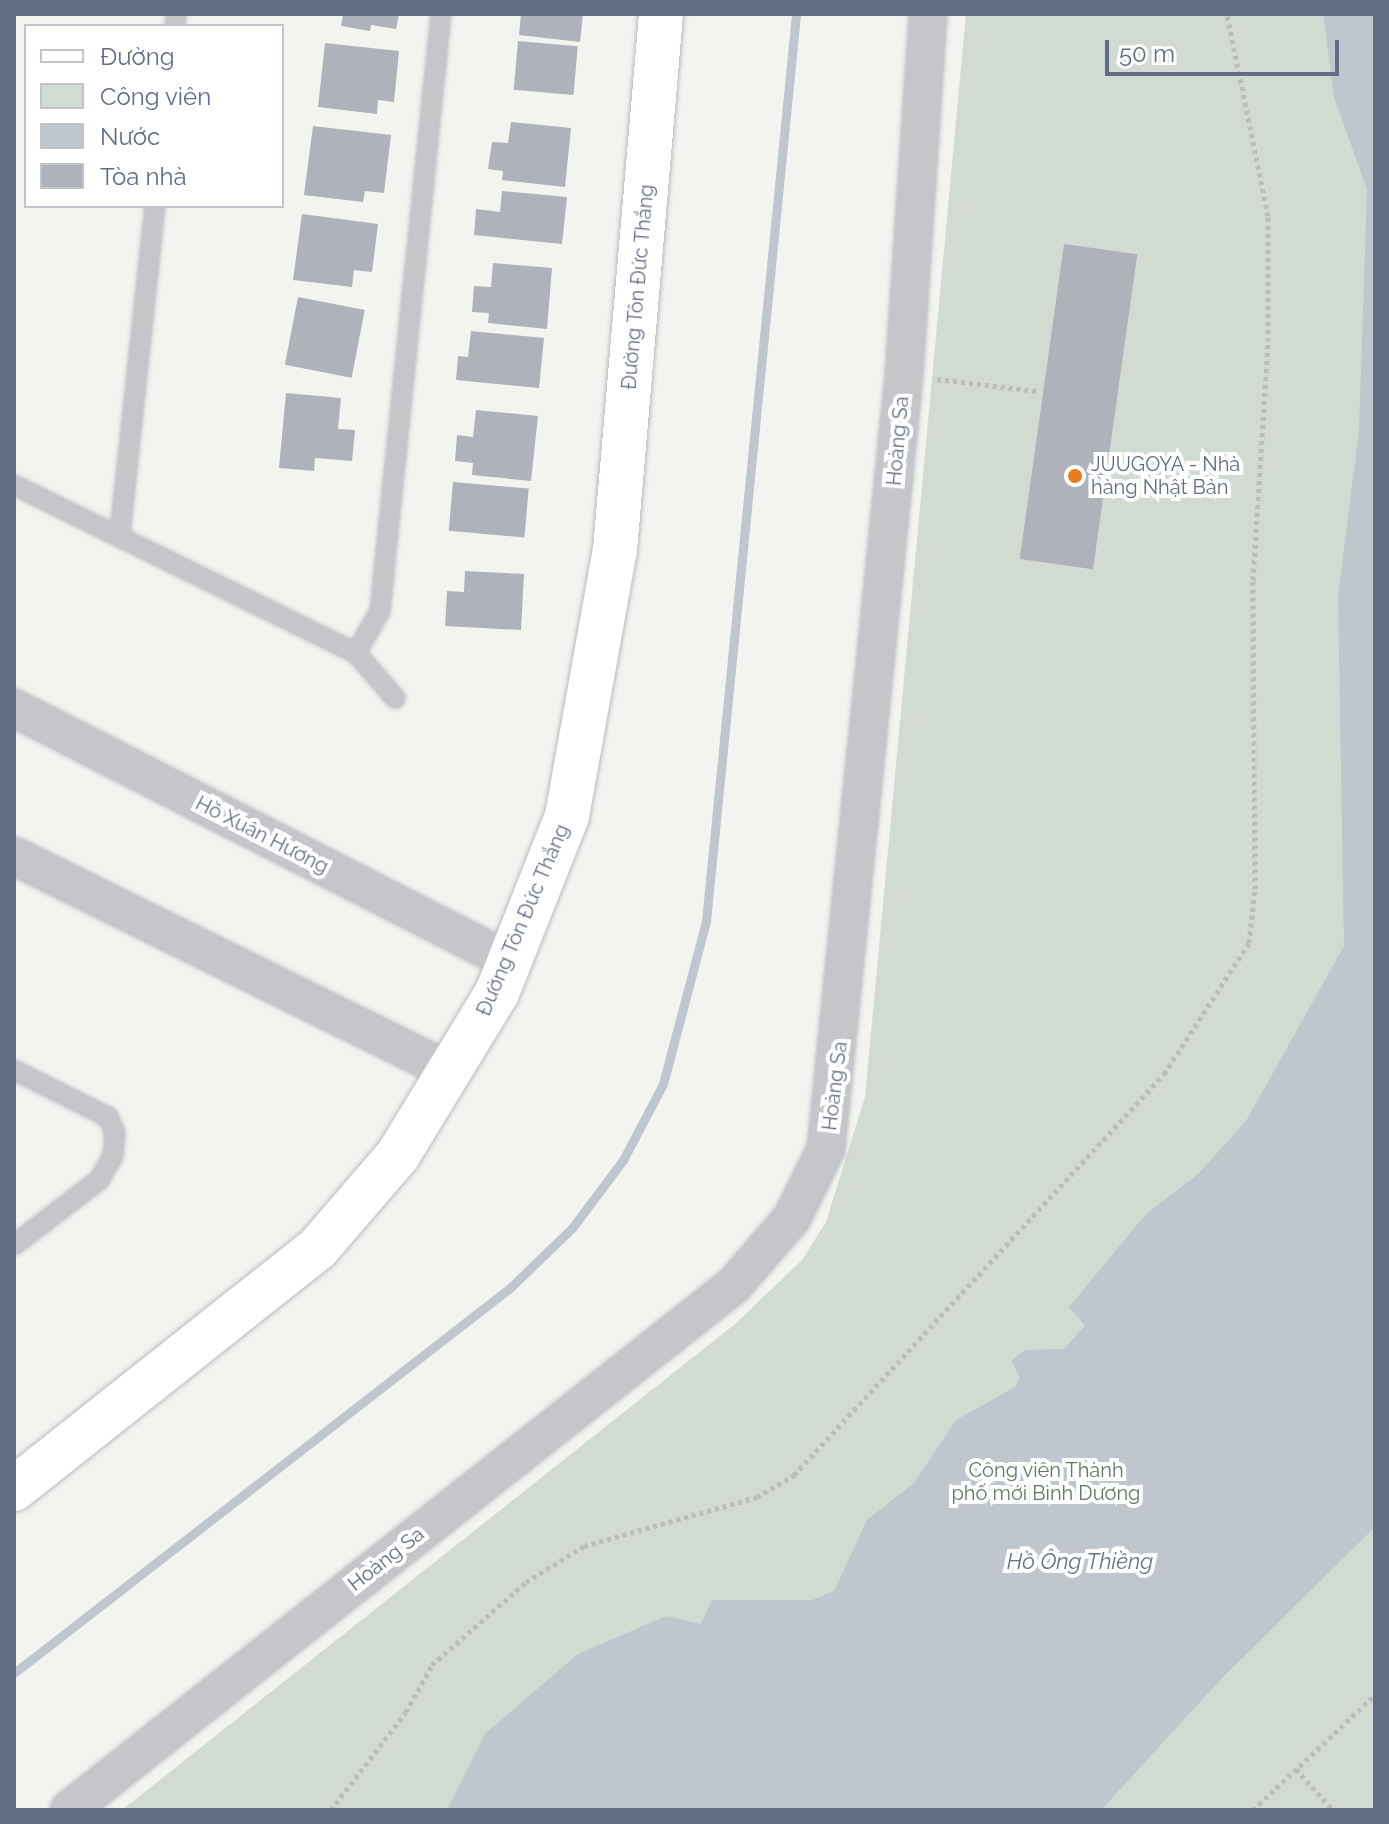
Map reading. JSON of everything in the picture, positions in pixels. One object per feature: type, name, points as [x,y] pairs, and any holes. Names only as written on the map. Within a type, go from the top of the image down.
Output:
[{"type":"street","name":"Đường Tôn Đức Thắng","points":[[14,1489],[318,1248],[398,1155],[452,1072],[509,961],[567,816],[615,550],[661,14]]},
{"type":"street","name":"Hoàng Sa","points":[[69,1810],[734,1285],[792,1218],[826,1149],[838,1070],[904,376],[928,14]]},
{"type":"street","name":"Hồ Xuân Hương","points":[[14,708],[509,961]]},
{"type":"street","points":[[14,856],[452,1072]]},
{"type":"lane","points":[[356,653],[380,611],[441,14]]},
{"type":"lane","points":[[120,533],[155,208]]},
{"type":"lane","points":[[14,485],[120,533],[356,653],[395,698]]},
{"type":"lane","points":[[14,1070],[108,1117],[115,1133],[113,1156],[99,1180],[14,1245]]},
{"type":"path","points":[[331,1810],[406,1712],[432,1665],[526,1582],[584,1546],[757,1497],[794,1475],[1164,1074],[1249,943],[1255,889],[1253,580],[1268,341],[1268,216],[1227,14]]},
{"type":"path","points":[[904,376],[1038,391]]},
{"type":"path","points":[[1253,1810],[1375,1695]]},
{"type":"path","points":[[1296,1769],[1333,1810]]},
{"type":"green space","name":"Công viên Thành phố mới Bình Dương","points":[[966,14],[1375,14],[1375,1810],[122,1810],[735,1324],[802,1260],[826,1222],[865,1097]]},
{"type":"water","name":"Hồ Ông Thiềng","points":[[1323,14],[1375,14],[1375,1527],[1223,1677],[1101,1810],[447,1810],[485,1734],[578,1654],[666,1616],[701,1624],[712,1600],[812,1600],[834,1591],[867,1520],[914,1483],[956,1420],[1015,1387],[1020,1378],[1011,1361],[1025,1350],[1064,1349],[1085,1326],[1069,1307],[1146,1214],[1198,1174],[1246,1121],[1344,946],[1338,597],[1359,430],[1367,190],[1334,97]]},
{"type":"building","points":[[343,14],[399,14],[396,29],[371,25],[370,31],[341,26]]},
{"type":"building","points":[[521,14],[583,14],[580,42],[519,35]]},
{"type":"building","points":[[518,41],[578,46],[574,95],[514,90]]},
{"type":"building","points":[[325,43],[399,51],[394,102],[378,100],[377,114],[318,107]]},
{"type":"building","points":[[511,122],[571,128],[565,187],[502,180],[503,171],[488,169],[492,142],[508,143]]},
{"type":"building","points":[[313,126],[391,135],[384,193],[365,191],[363,202],[304,195]]},
{"type":"building","points":[[502,191],[567,197],[562,244],[474,235],[476,209],[500,212]]},
{"type":"building","points":[[302,214],[378,224],[372,272],[354,270],[352,287],[293,280]]},
{"type":"building","name":"JUUGOYA - Nhà hàng Nhật Bản","points":[[1064,244],[1137,254],[1093,569],[1020,559]]},
{"type":"building","points":[[493,263],[552,268],[547,329],[488,323],[489,313],[472,312],[474,286],[491,287]]},
{"type":"building","points":[[298,297],[365,310],[352,378],[285,365]]},
{"type":"building","points":[[471,331],[544,338],[539,388],[456,380],[458,356],[468,357]]},
{"type":"building","points":[[286,393],[341,398],[338,429],[355,430],[352,461],[315,458],[314,471],[279,468]]},
{"type":"building","points":[[476,410],[538,416],[531,481],[472,475],[473,463],[455,461],[457,435],[473,437]]},
{"type":"building","points":[[453,482],[529,489],[524,537],[449,531]]},
{"type":"building","points":[[465,571],[524,574],[521,630],[445,626],[447,591],[464,592]]},
{"type":"waterway","points":[[14,1673],[510,1288],[572,1228],[623,1160],[663,1084],[706,921],[796,14]]},
{"type":"place","name":"JUUGOYA - Nhà hàng Nhật Bản","points":[[1075,476]]}]
